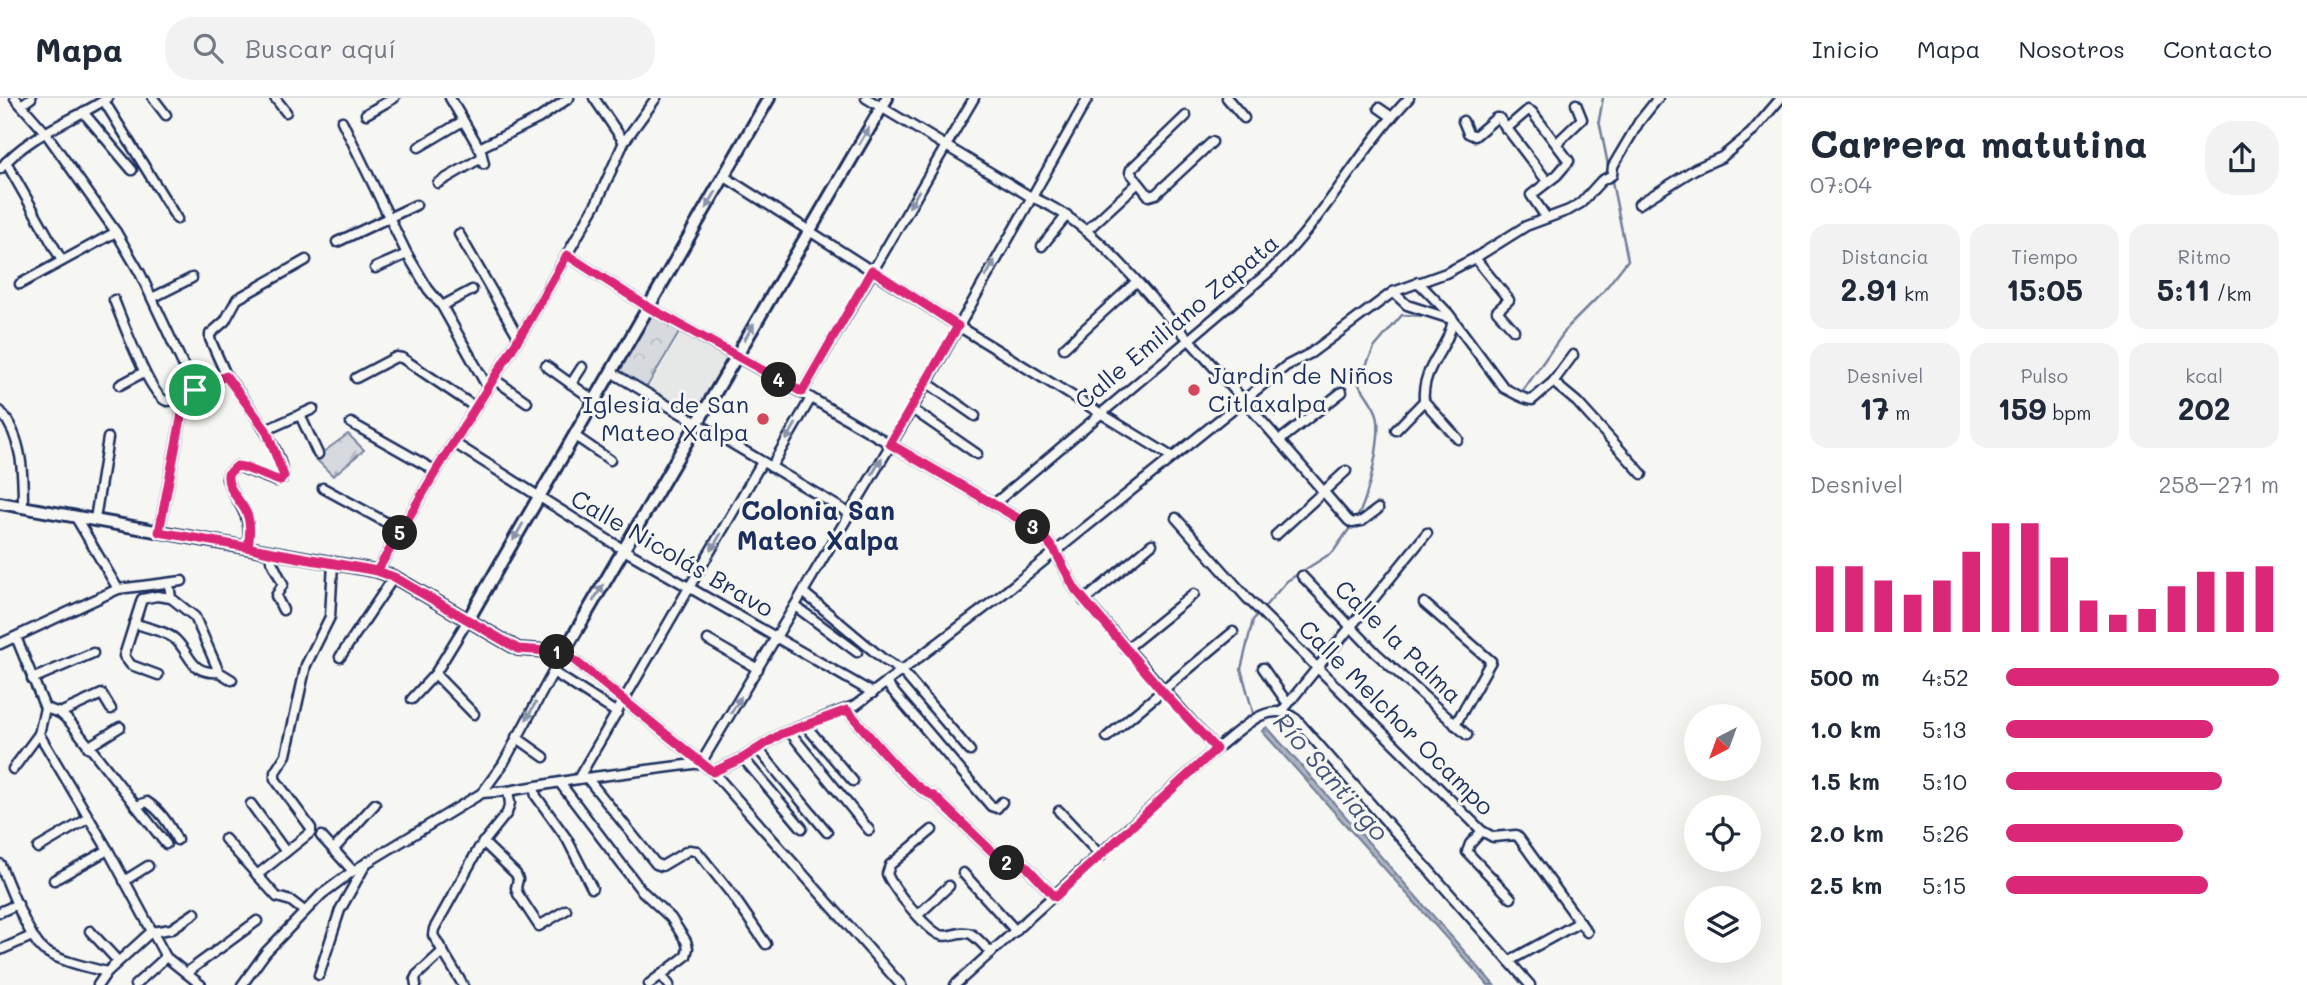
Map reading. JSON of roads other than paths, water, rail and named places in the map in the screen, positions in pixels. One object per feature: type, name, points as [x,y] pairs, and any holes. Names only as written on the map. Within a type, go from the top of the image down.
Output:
[{"type":"main road","points":[[468,620],[769,98]]},
{"type":"main road","points":[[0,503],[377,571],[394,577],[518,649],[564,652],[883,103]]},
{"type":"street","points":[[31,98],[18,102],[45,132],[116,232],[152,298],[195,390]]},
{"type":"street","points":[[153,98],[166,115]]},
{"type":"street","points":[[275,98],[286,112]]},
{"type":"street","points":[[366,114],[394,98]]},
{"type":"street","points":[[479,148],[538,119],[569,98]]},
{"type":"street","points":[[594,98],[624,142]]},
{"type":"street","points":[[377,571],[567,255],[597,202],[624,142],[656,98]]},
{"type":"street","points":[[866,98],[883,103],[945,146],[1067,215],[1136,282],[1322,490],[1358,521],[1378,509]]},
{"type":"street","points":[[802,392],[974,98]]},
{"type":"street","points":[[701,763],[912,409],[1088,98]]},
{"type":"street","points":[[1227,98],[1244,118]]},
{"type":"street","name":"Calle Emiliano Zapata","points":[[994,504],[1296,247],[1377,134],[1409,98]]},
{"type":"street","points":[[713,772],[789,731],[847,710],[873,693],[1286,366],[1311,353],[1393,292],[1438,276],[1475,258],[1526,226],[1581,203],[1606,178],[1639,121],[1658,98]]},
{"type":"street","points":[[1639,204],[1695,169],[1722,157],[1751,133],[1781,98]]},
{"type":"street","points":[[62,261],[3,165],[45,132],[106,99],[177,219]]},
{"type":"street","points":[[438,183],[482,161],[479,148],[451,99]]},
{"type":"street","points":[[1557,143],[1581,119],[1576,104]]},
{"type":"street","points":[[1379,108],[1391,117]]},
{"type":"street","points":[[1506,129],[1528,110],[1532,112],[1569,161],[1531,195],[1546,217]]},
{"type":"street","points":[[83,112],[132,170]]},
{"type":"street","points":[[1186,116],[1131,169],[1130,172],[1138,183],[1153,196],[1212,142]]},
{"type":"street","points":[[1463,121],[1471,135],[1478,134],[1496,118],[1503,122],[1547,181]]},
{"type":"street","points":[[342,121],[407,254],[428,289],[442,306],[488,388]]},
{"type":"street","points":[[419,147],[463,121]]},
{"type":"street","points":[[725,177],[958,326],[1172,457]]},
{"type":"street","points":[[1086,231],[1138,183]]},
{"type":"street","points":[[337,242],[416,205]]},
{"type":"street","points":[[1042,246],[1067,215]]},
{"type":"street","points":[[20,284],[116,232]]},
{"type":"street","points":[[459,234],[519,338]]},
{"type":"street","points":[[375,268],[407,254]]},
{"type":"street","points":[[567,255],[648,307],[802,392],[1038,530],[1055,551],[1084,601],[1216,749]]},
{"type":"street","points":[[1475,258],[1510,300],[1497,311],[1514,330]]},
{"type":"street","points":[[248,547],[250,522],[228,474],[237,466],[276,481],[282,479],[282,471],[266,430],[226,376],[210,334],[225,321],[237,299],[306,260]]},
{"type":"street","points":[[152,298],[192,278]]},
{"type":"street","points":[[1064,348],[1136,282]]},
{"type":"street","points":[[1418,282],[1504,388],[1525,399],[1537,398],[1573,355]]},
{"type":"street","points":[[442,306],[472,290]]},
{"type":"street","points":[[1393,292],[1407,305],[1452,325]]},
{"type":"street","points":[[114,300],[144,372],[158,397],[168,401],[185,398],[195,390],[226,376]]},
{"type":"street","points":[[1452,325],[1423,386],[1424,401],[1458,439]]},
{"type":"street","points":[[356,378],[396,357],[402,358],[475,407]]},
{"type":"street","points":[[546,366],[595,401]]},
{"type":"street","points":[[571,384],[582,367]]},
{"type":"street","points":[[120,385],[144,372]]},
{"type":"street","points":[[611,372],[849,513]]},
{"type":"street","points":[[494,379],[527,402]]},
{"type":"street","points":[[1553,382],[1577,402],[1642,474]]},
{"type":"street","points":[[926,383],[975,416]]},
{"type":"street","points":[[1280,440],[1342,392]]},
{"type":"street","points":[[159,532],[185,398]]},
{"type":"street","points":[[771,467],[811,398]]},
{"type":"street","points":[[1396,430],[1424,401]]},
{"type":"street","points":[[266,430],[313,409]]},
{"type":"street","points":[[912,409],[977,454]]},
{"type":"street","points":[[0,411],[15,433],[20,457],[23,506]]},
{"type":"street","points":[[300,415],[318,454]]},
{"type":"street","points":[[351,422],[436,471]]},
{"type":"street","points":[[575,436],[610,460]]},
{"type":"street","points":[[94,519],[108,438]]},
{"type":"street","name":"Calle Nicolás Bravo","points":[[454,443],[624,550],[873,693]]},
{"type":"street","points":[[582,779],[617,713],[762,462]]},
{"type":"street","points":[[1276,535],[1322,490],[1346,471]]},
{"type":"street","points":[[323,488],[402,531]]},
{"type":"street","points":[[75,516],[118,589]]},
{"type":"street","name":"Calle Melchor Ocampo","points":[[1176,518],[1236,587],[1482,831],[1493,837],[1516,835],[1519,838],[1587,932]]},
{"type":"street","points":[[956,985],[1216,749],[1262,714],[1286,707],[1427,533]]},
{"type":"street","points":[[1084,601],[1152,544]]},
{"type":"street","points":[[271,553],[271,560],[283,584],[276,596],[283,610]]},
{"type":"street","points":[[257,875],[307,835],[311,828],[275,779],[275,772],[286,755],[306,665],[330,617],[333,563]]},
{"type":"street","name":"Calle la Palma","points":[[1302,576],[1376,653],[1467,735]]},
{"type":"street","points":[[340,657],[394,577]]},
{"type":"street","points":[[0,644],[118,589],[182,581]]},
{"type":"street","points":[[169,584],[171,598]]},
{"type":"street","points":[[803,592],[883,659],[902,671],[970,751]]},
{"type":"street","points":[[1125,649],[1194,594]]},
{"type":"street","points":[[158,675],[131,664],[124,656],[142,599],[157,596],[171,598],[195,617],[219,672],[232,680]]},
{"type":"street","points":[[1424,603],[1491,660],[1455,725]]},
{"type":"street","points":[[795,606],[857,652]]},
{"type":"street","points":[[412,699],[436,674],[468,620]]},
{"type":"street","points":[[134,623],[173,638],[194,667],[211,673],[219,672]]},
{"type":"street","points":[[1107,737],[1233,632]]},
{"type":"street","points":[[12,769],[38,734],[45,708],[16,637]]},
{"type":"street","points":[[708,640],[758,669]]},
{"type":"street","points":[[242,985],[304,911],[353,871],[482,793],[503,764],[564,652],[713,772],[901,985]]},
{"type":"street","points":[[33,679],[93,653]]},
{"type":"street","points":[[1263,668],[1296,719],[1530,985]]},
{"type":"street","points":[[553,672],[617,713]]},
{"type":"street","points":[[436,674],[474,714]]},
{"type":"street","points":[[886,683],[991,806],[997,808],[1002,802]]},
{"type":"street","points":[[60,713],[102,694],[111,709]]},
{"type":"street","points":[[45,708],[60,713],[70,722],[166,844]]},
{"type":"street","points":[[847,710],[912,782],[925,793],[934,796],[1002,861],[1023,863],[1055,897]]},
{"type":"street","points":[[806,726],[853,781]]},
{"type":"street","points":[[88,747],[120,727]]},
{"type":"street","points":[[789,731],[869,830]]},
{"type":"street","points":[[38,734],[147,919],[151,932],[166,957],[201,985]]},
{"type":"street","points":[[516,737],[544,757]]},
{"type":"street","points":[[758,748],[827,832]]},
{"type":"street","points":[[743,758],[802,828]]},
{"type":"street","points":[[482,793],[701,763]]},
{"type":"street","points":[[582,779],[656,864],[662,866],[689,850],[697,850],[766,944]]},
{"type":"street","points":[[560,783],[641,890],[671,918],[686,941],[686,956],[649,984]]},
{"type":"street","points":[[534,787],[536,796],[567,839],[592,888]]},
{"type":"street","points":[[463,985],[433,935],[433,929],[483,842],[507,813],[510,803],[508,791]]},
{"type":"street","points":[[136,806],[147,802],[171,825],[177,840]]},
{"type":"street","points":[[251,804],[286,852]]},
{"type":"street","points":[[334,849],[375,804]]},
{"type":"street","points":[[1059,811],[1101,856]]},
{"type":"street","points":[[38,848],[89,818]]},
{"type":"street","points":[[932,830],[890,865],[887,874],[890,882],[939,935],[961,932],[971,934],[991,953]]},
{"type":"street","points":[[1482,831],[1470,844],[1467,852],[1511,898]]},
{"type":"street","points":[[321,836],[353,871]]},
{"type":"street","points":[[225,839],[281,900],[291,901],[304,911]]},
{"type":"street","points":[[483,842],[516,874],[518,894],[540,926],[566,910]]},
{"type":"street","points":[[54,880],[107,850]]},
{"type":"street","points":[[319,975],[340,910],[367,862]]},
{"type":"street","points":[[0,864],[32,936],[44,951],[107,972]]},
{"type":"street","points":[[124,881],[148,866]]},
{"type":"street","points":[[964,873],[1016,931]]},
{"type":"street","points":[[918,915],[949,886]]},
{"type":"street","points":[[0,912],[18,904]]},
{"type":"street","points":[[98,985],[118,961],[151,932],[171,929],[195,913]]},
{"type":"street","points":[[186,973],[257,921]]},
{"type":"street","points":[[1509,961],[1580,922]]},
{"type":"street","points":[[90,931],[118,961]]},
{"type":"street","points":[[0,950],[32,936]]},
{"type":"street","points":[[416,985],[417,975],[443,951]]},
{"type":"street","points":[[135,985],[166,957]]},
{"type":"street","points":[[661,975],[669,985]]},
{"type":"water","points":[[1267,727],[1494,985],[1488,985],[1262,731]]},
{"type":"waterway","name":"Río Santiago","points":[[1603,98],[1599,120],[1609,170]]},
{"type":"waterway","name":"Río Santiago","points":[[1517,392],[1522,392],[1568,327],[1602,293],[1628,260],[1611,177]]},
{"type":"waterway","name":"Río Santiago","points":[[1356,519],[1370,483],[1378,434],[1376,412],[1358,383],[1374,348],[1402,315],[1430,316]]},
{"type":"waterway","name":"Río Santiago","points":[[1254,716],[1241,669],[1253,620],[1287,581],[1333,552],[1352,525]]},
{"type":"place","name":"Jardin de Niños Citlaxalpa","points":[[1194,390]]},
{"type":"place","name":"Iglesia de San Mateo Xalpa","points":[[763,419]]},
{"type":"district","name":"Colonia San Mateo Xalpa","points":[[818,526]]}]
